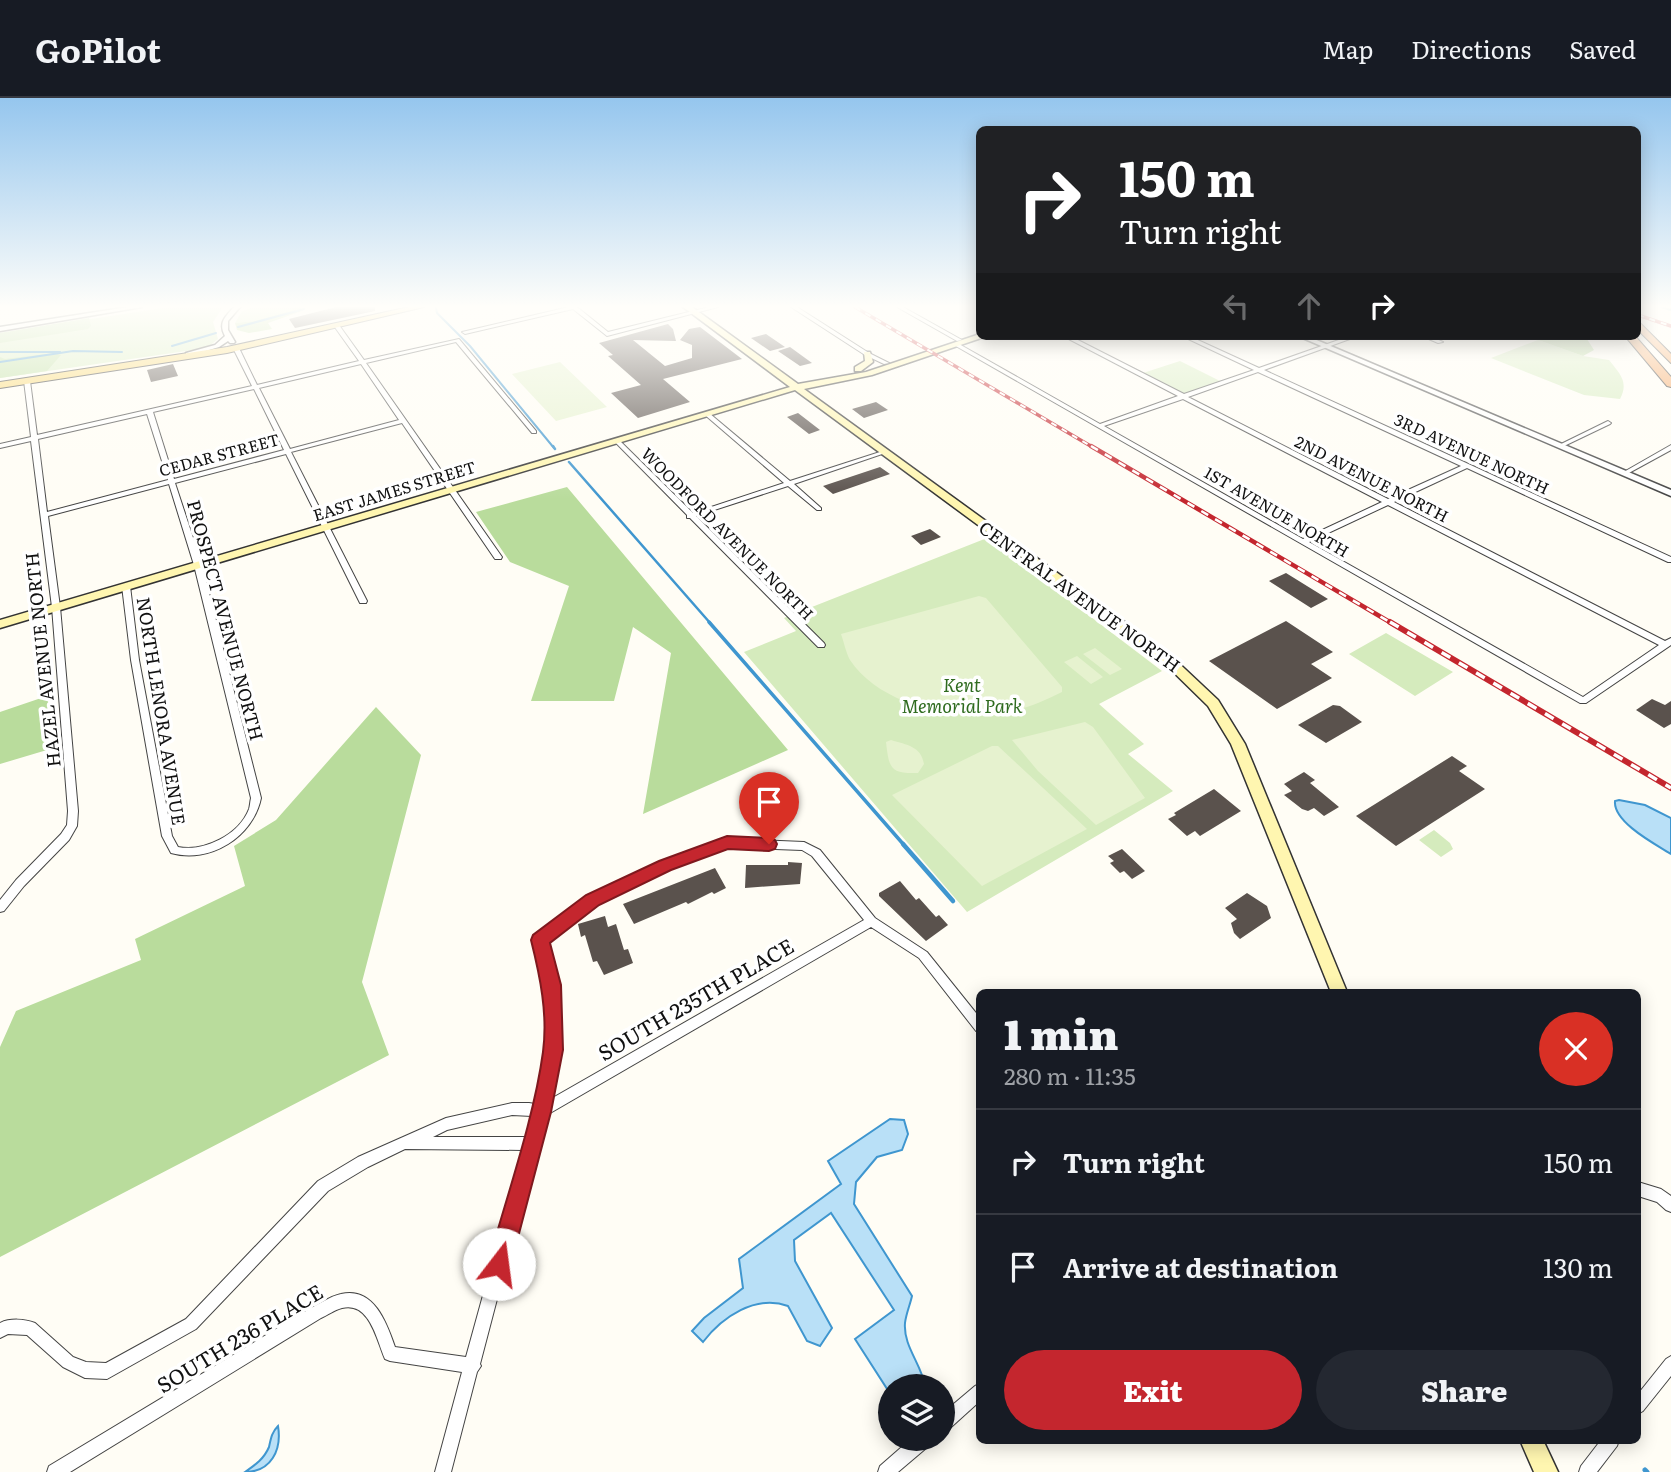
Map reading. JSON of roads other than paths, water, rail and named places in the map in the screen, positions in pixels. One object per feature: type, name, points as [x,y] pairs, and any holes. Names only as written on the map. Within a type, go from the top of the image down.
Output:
[{"type":"main road","points":[[0,385],[92,371]]},
{"type":"main road","name":"CENTRAL AVENUE NORTH","points":[[775,371],[1165,657],[1202,690],[1221,714],[1243,754],[1338,989]]},
{"type":"main road","name":"EAST JAMES STREET","points":[[0,624],[850,371]]},
{"type":"main road","name":"EAST JAMES STREET","points":[[797,387],[816,386],[874,371]]},
{"type":"main road","points":[[1533,1444],[1546,1472]]},
{"type":"street","points":[[248,371],[363,601]]},
{"type":"street","points":[[0,446],[322,371]]},
{"type":"street","points":[[368,371],[498,557]]},
{"type":"street","points":[[483,371],[534,432]]},
{"type":"street","name":"1ST AVENUE NORTH","points":[[1006,371],[1583,701],[1668,643]]},
{"type":"street","name":"2ND AVENUE NORTH","points":[[1134,371],[1668,643]]},
{"type":"street","points":[[1099,426],[1256,371]]},
{"type":"street","name":"3RD AVENUE NORTH","points":[[1261,371],[1671,561]]},
{"type":"street","points":[[1385,371],[1671,493]]},
{"type":"street","name":"HAZEL AVENUE NORTH","points":[[0,908],[20,883],[65,838],[72,826],[56,607],[27,381]]},
{"type":"street","name":"PROSPECT AVENUE NORTH","points":[[149,411],[198,565],[256,798],[254,814],[237,833],[204,849]]},
{"type":"street","points":[[707,414],[819,509]]},
{"type":"street","name":"CEDAR STREET","points":[[43,515],[403,421]]},
{"type":"street","points":[[1560,446],[1608,423]]},
{"type":"street","name":"WOODFORD AVENUE NORTH","points":[[616,440],[821,645]]},
{"type":"street","points":[[1625,473],[1671,447]]},
{"type":"street","points":[[690,516],[885,452]]},
{"type":"street","points":[[1302,542],[1466,466]]},
{"type":"street","name":"NORTH LENORA AVENUE","points":[[126,586],[140,687],[167,836],[172,846],[180,852],[204,849]]},
{"type":"street","points":[[443,1472],[540,1112],[553,1050],[551,985],[540,940],[593,900],[665,866],[727,843],[804,846],[816,853],[871,920],[923,955],[976,1022]]},
{"type":"street","name":"SOUTH 235TH PLACE","points":[[540,1112],[871,920]]},
{"type":"street","points":[[0,1331],[8,1328],[30,1328],[68,1362],[85,1370],[107,1371],[191,1324],[323,1186],[402,1143],[446,1124],[512,1109],[540,1112]]},
{"type":"street","points":[[402,1143],[531,1144]]},
{"type":"street","points":[[1641,1190],[1661,1196],[1671,1205]]},
{"type":"street","name":"SOUTH 236 PLACE","points":[[55,1472],[316,1312],[345,1299],[356,1300],[366,1306],[379,1326],[390,1353],[472,1366]]},
{"type":"street","points":[[1641,1402],[1671,1364]]},
{"type":"street","points":[[955,1413],[976,1394]]},
{"type":"street","points":[[1587,1472],[1608,1444]]},
{"type":"street","points":[[886,1472],[910,1451]]},
{"type":"water","points":[[1615,801],[1645,805],[1671,818],[1671,854],[1621,817]]},
{"type":"water","points":[[890,1119],[904,1120],[908,1134],[902,1150],[877,1157],[856,1182],[854,1204],[912,1296],[905,1331],[921,1374],[878,1375],[855,1339],[894,1310],[831,1213],[794,1240],[795,1261],[832,1328],[820,1346],[807,1341],[788,1306],[776,1303],[764,1303],[741,1310],[720,1324],[703,1342],[692,1331],[704,1318],[743,1288],[739,1259],[841,1184],[828,1161]]},
{"type":"water","points":[[278,1426],[278,1443],[273,1458],[262,1468],[245,1472],[265,1455]]},
{"type":"waterway","points":[[491,371],[554,448]]},
{"type":"waterway","points":[[569,462],[711,624]]},
{"type":"waterway","points":[[709,622],[904,845]]},
{"type":"waterway","points":[[903,844],[953,901]]},
{"type":"railway","points":[[964,371],[1094,448]]},
{"type":"railway","points":[[1091,446],[1393,624]]},
{"type":"railway","points":[[1390,622],[1671,788]]},
{"type":"park label","name":"Kent Memorial Park","points":[[962,694]]}]
